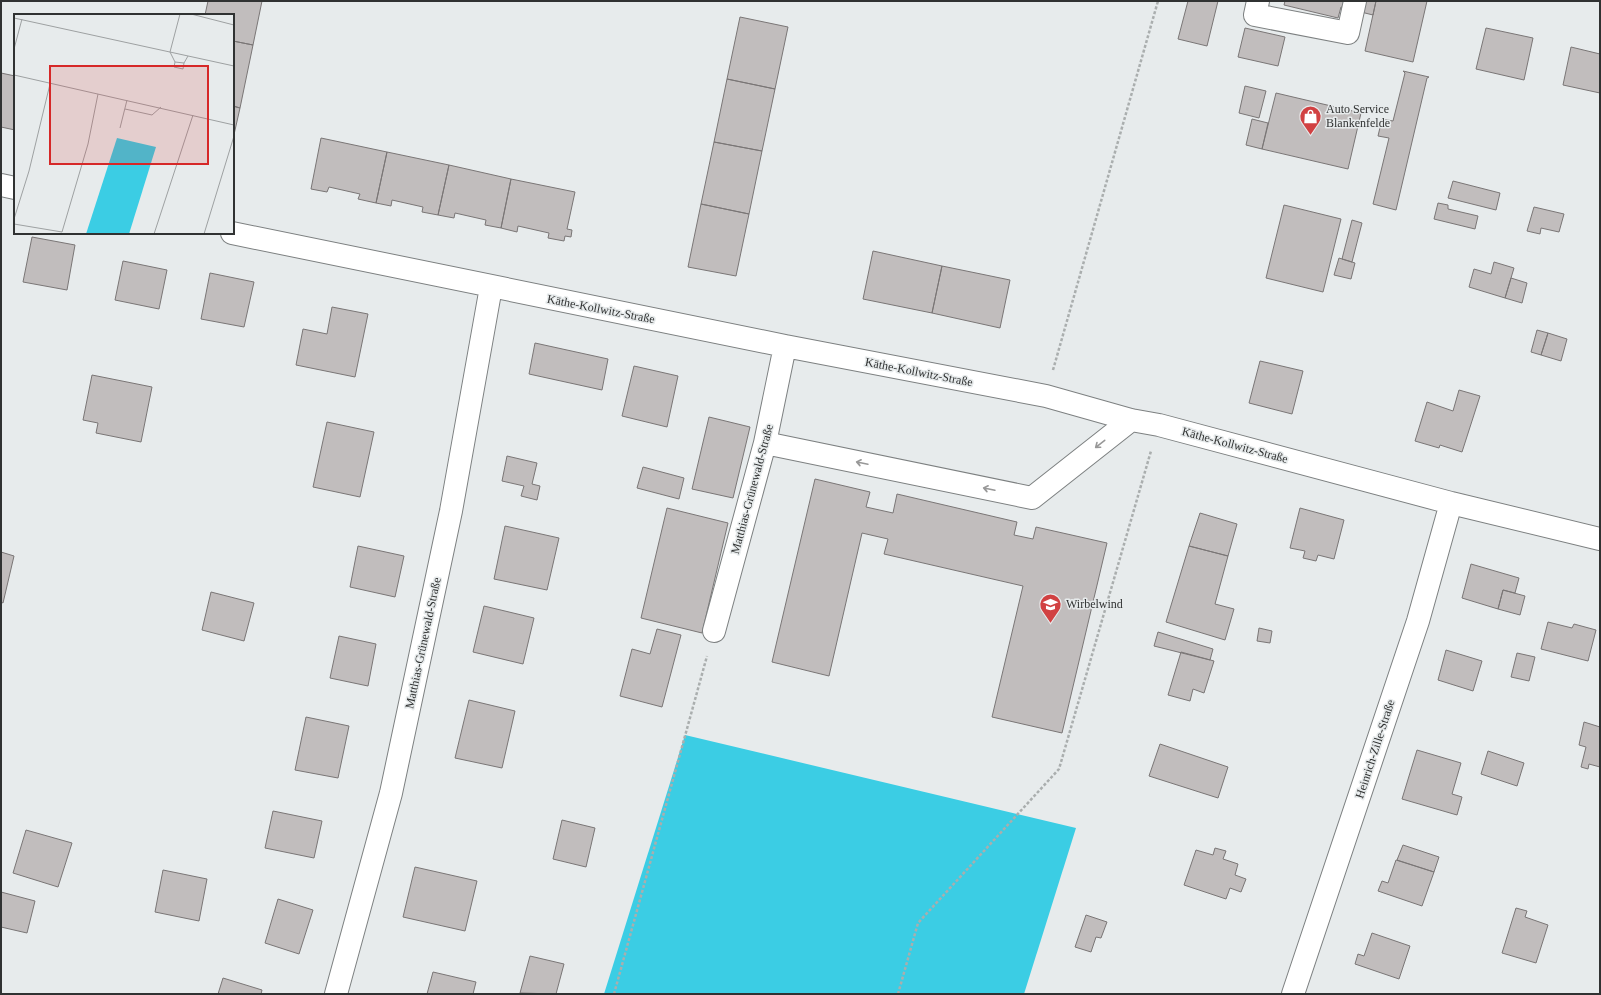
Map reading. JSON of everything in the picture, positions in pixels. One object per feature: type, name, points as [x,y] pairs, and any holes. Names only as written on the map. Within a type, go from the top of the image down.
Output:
[{"type":"street","points":[[1258,1],[1256,15],[1348,33],[1355,1]]},
{"type":"street","name":"Käthe-Kollwitz-Straße","points":[[234,233],[785,346],[1046,396],[1131,420],[1159,425],[1451,503],[1600,539]]},
{"type":"street","name":"Matthias-Grünewald-Straße","points":[[336,994],[391,793],[451,511],[491,287]]},
{"type":"street","name":"Matthias-Grünewald-Straße","points":[[714,631],[765,443],[785,346]]},
{"type":"street","points":[[765,443],[1032,498],[1131,420]]},
{"type":"street","name":"Heinrich-Zille-Straße","points":[[1293,994],[1418,621],[1451,503]]},
{"type":"path","points":[[1046,396],[1158,1]]},
{"type":"path","points":[[898,994],[918,923],[1059,768],[1159,425]]},
{"type":"path","points":[[614,994],[714,631]]},
{"type":"shaded area","points":[[685,735],[1076,828],[1024,994],[604,994]]},
{"type":"building","points":[[208,1],[262,1],[253,45],[234,41],[234,14],[205,14]]},
{"type":"building","points":[[1188,1],[1218,1],[1207,46],[1178,39]]},
{"type":"building","points":[[1285,1],[1376,1],[1373,15],[1341,7],[1338,18],[1284,5]]},
{"type":"building","points":[[1376,1],[1427,1],[1413,62],[1365,51]]},
{"type":"building","points":[[740,17],[788,27],[775,89],[727,79]]},
{"type":"building","points":[[1245,28],[1285,37],[1278,66],[1238,57]]},
{"type":"building","points":[[1486,28],[1533,38],[1524,80],[1476,69]]},
{"type":"building","points":[[234,41],[253,45],[240,108],[234,106]]},
{"type":"building","points":[[1571,47],[1600,54],[1600,93],[1563,85]]},
{"type":"building","points":[[1403,71],[1429,77],[1427,78],[1396,210],[1373,204],[1389,138],[1378,136],[1382,119],[1393,121],[1405,73]]},
{"type":"building","points":[[1,73],[14,76],[14,130],[1,127]]},
{"type":"building","points":[[727,79],[775,89],[762,151],[714,142]]},
{"type":"building","points":[[1245,86],[1266,91],[1259,118],[1239,113]]},
{"type":"building","name":"Auto Service Blankenfelde","points":[[1276,93],[1361,113],[1348,169],[1262,149]]},
{"type":"building","points":[[234,106],[240,108],[234,135]]},
{"type":"building","points":[[1252,119],[1268,123],[1262,149],[1246,145]]},
{"type":"building","points":[[321,138],[387,152],[376,203],[358,199],[360,194],[329,187],[327,192],[311,189]]},
{"type":"building","points":[[714,142],[762,151],[749,214],[701,204]]},
{"type":"building","points":[[387,152],[449,165],[438,215],[422,212],[423,207],[392,200],[391,206],[376,203]]},
{"type":"building","points":[[449,165],[511,179],[501,228],[485,225],[486,220],[455,213],[454,218],[438,215]]},
{"type":"building","points":[[511,179],[575,192],[567,229],[572,230],[571,237],[565,236],[564,241],[548,238],[549,233],[518,226],[517,232],[501,228]]},
{"type":"building","points":[[1453,181],[1500,193],[1496,210],[1448,198]]},
{"type":"building","points":[[1438,203],[1448,205],[1448,209],[1478,216],[1475,229],[1434,219]]},
{"type":"building","points":[[701,204],[749,214],[736,276],[688,267]]},
{"type":"building","points":[[1284,205],[1341,219],[1323,292],[1266,278]]},
{"type":"building","points":[[1534,207],[1564,214],[1559,232],[1541,228],[1540,234],[1527,231]]},
{"type":"building","points":[[1352,220],[1362,223],[1352,262],[1342,259]]},
{"type":"building","points":[[32,237],[75,245],[67,290],[23,282]]},
{"type":"building","points":[[873,251],[942,266],[932,313],[863,299]]},
{"type":"building","points":[[1339,258],[1355,263],[1351,279],[1334,275]]},
{"type":"building","points":[[123,261],[167,270],[159,309],[115,300]]},
{"type":"building","points":[[1494,262],[1514,268],[1505,298],[1469,287],[1474,269],[1491,274]]},
{"type":"building","points":[[942,266],[1010,280],[1000,328],[932,313]]},
{"type":"building","points":[[210,273],[254,282],[244,327],[201,319]]},
{"type":"building","points":[[1511,278],[1527,283],[1522,303],[1505,298]]},
{"type":"building","points":[[332,307],[368,314],[355,377],[296,365],[303,329],[327,334]]},
{"type":"building","points":[[1537,330],[1548,333],[1541,355],[1531,352]]},
{"type":"building","points":[[1548,333],[1567,339],[1561,361],[1541,355]]},
{"type":"building","points":[[535,343],[608,359],[602,390],[529,374]]},
{"type":"building","points":[[1260,361],[1303,371],[1292,414],[1249,403]]},
{"type":"building","points":[[634,366],[678,376],[667,427],[622,416]]},
{"type":"building","points":[[92,375],[152,387],[141,442],[96,433],[98,423],[83,420]]},
{"type":"building","points":[[1459,390],[1480,396],[1462,452],[1440,445],[1439,448],[1415,441],[1427,402],[1453,411]]},
{"type":"building","points":[[709,417],[750,427],[733,498],[692,489]]},
{"type":"building","points":[[327,422],[374,432],[360,497],[313,487]]},
{"type":"building","points":[[507,456],[537,463],[532,484],[540,486],[537,500],[521,496],[524,486],[502,481]]},
{"type":"building","points":[[643,467],[684,478],[679,499],[637,488]]},
{"type":"building","name":"Wirbelwind","points":[[815,479],[870,492],[866,507],[893,513],[897,494],[1017,522],[1014,535],[1033,539],[1036,527],[1107,543],[1062,733],[992,717],[1023,586],[884,554],[888,539],[862,533],[829,676],[772,662]]},
{"type":"building","points":[[667,508],[728,523],[702,633],[641,618]]},
{"type":"building","points":[[1300,508],[1344,520],[1334,559],[1318,555],[1316,561],[1303,558],[1305,551],[1290,548]]},
{"type":"building","points":[[1200,513],[1237,524],[1228,556],[1189,546]]},
{"type":"building","points":[[505,526],[559,538],[547,590],[494,579]]},
{"type":"building","points":[[358,546],[404,556],[395,597],[350,587]]},
{"type":"building","points":[[1189,546],[1228,556],[1215,604],[1234,609],[1225,640],[1166,622]]},
{"type":"building","points":[[1,552],[14,556],[3,603],[1,602]]},
{"type":"building","points":[[1471,564],[1519,578],[1515,593],[1503,590],[1498,609],[1462,598]]},
{"type":"building","points":[[1503,590],[1525,596],[1520,615],[1498,609]]},
{"type":"building","points":[[211,592],[254,603],[244,641],[202,630]]},
{"type":"building","points":[[484,606],[534,618],[523,664],[473,652]]},
{"type":"building","points":[[1548,622],[1572,628],[1574,624],[1596,630],[1588,661],[1541,649]]},
{"type":"building","points":[[1259,628],[1272,631],[1270,643],[1257,641]]},
{"type":"building","points":[[657,629],[681,635],[662,707],[620,696],[632,649],[650,654]]},
{"type":"building","points":[[1158,632],[1213,649],[1210,660],[1154,646]]},
{"type":"building","points":[[339,636],[376,644],[368,686],[330,678]]},
{"type":"building","points":[[1446,650],[1482,661],[1473,691],[1438,680]]},
{"type":"building","points":[[1181,652],[1214,661],[1204,693],[1193,689],[1190,701],[1168,695]]},
{"type":"building","points":[[1517,653],[1535,657],[1529,681],[1511,677]]},
{"type":"building","points":[[469,700],[515,711],[502,768],[455,758]]},
{"type":"building","points":[[306,717],[349,726],[338,778],[295,770]]},
{"type":"building","points":[[1584,722],[1600,727],[1600,767],[1589,764],[1588,769],[1581,767],[1586,747],[1579,745]]},
{"type":"building","points":[[1160,744],[1228,767],[1218,798],[1149,776]]},
{"type":"building","points":[[1417,750],[1461,763],[1452,794],[1462,797],[1457,815],[1402,799]]},
{"type":"building","points":[[1488,751],[1524,763],[1517,786],[1481,774]]},
{"type":"building","points":[[273,811],[322,821],[314,858],[265,848]]},
{"type":"building","points":[[562,820],[595,828],[586,867],[553,859]]},
{"type":"building","points":[[26,830],[72,843],[58,887],[13,873]]},
{"type":"building","points":[[1403,845],[1439,857],[1434,872],[1397,860]]},
{"type":"building","points":[[1215,848],[1226,851],[1223,859],[1238,864],[1235,875],[1246,879],[1241,892],[1230,888],[1226,899],[1184,885],[1196,850],[1213,855]]},
{"type":"building","points":[[1396,860],[1434,872],[1422,906],[1378,891],[1382,881],[1388,883]]},
{"type":"building","points":[[415,867],[477,881],[465,931],[403,917]]},
{"type":"building","points":[[163,870],[207,879],[199,921],[155,912]]},
{"type":"building","points":[[1,892],[35,901],[27,933],[1,927]]},
{"type":"building","points":[[278,899],[313,910],[299,954],[265,943]]},
{"type":"building","points":[[1516,908],[1527,911],[1525,917],[1548,925],[1536,963],[1502,953]]},
{"type":"building","points":[[1086,915],[1107,922],[1101,938],[1096,937],[1091,952],[1075,947]]},
{"type":"building","points":[[1372,933],[1410,946],[1399,979],[1355,964],[1358,954],[1364,956]]},
{"type":"building","points":[[530,956],[564,964],[556,994],[520,993]]},
{"type":"building","points":[[433,972],[476,982],[473,994],[427,994]]},
{"type":"building","points":[[223,978],[262,990],[261,994],[218,994]]},
{"type":"place","name":"Auto Service Blankenfelde","points":[[1310,136]]},
{"type":"place","name":"Wirbelwind","points":[[1051,624]]}]
